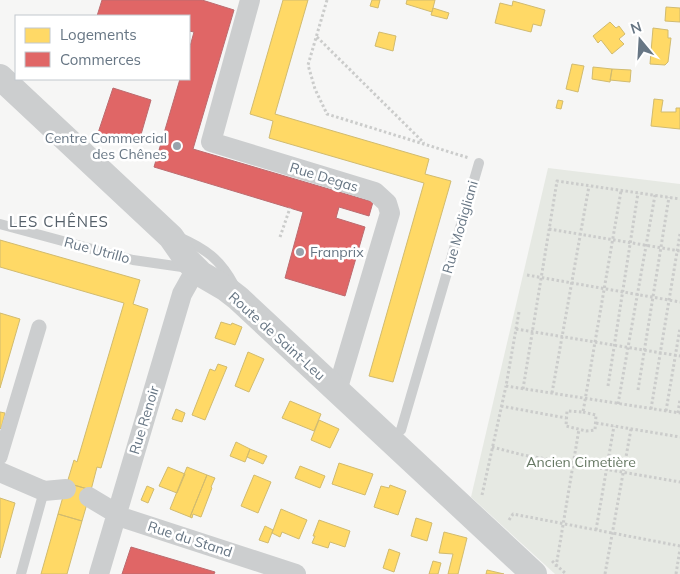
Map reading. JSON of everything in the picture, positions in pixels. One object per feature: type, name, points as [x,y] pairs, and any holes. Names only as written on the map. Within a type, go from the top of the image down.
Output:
[{"type":"street","name":"Rue Degas","points":[[250,0],[211,142],[375,192],[387,203],[390,213],[337,391]]},
{"type":"street","name":"Route de Saint-Leu","points":[[0,77],[162,229],[177,244],[187,260],[196,269],[230,292],[255,314],[390,440],[547,566]]},
{"type":"street","name":"Rue Renoir","points":[[99,574],[182,294],[196,269]]},
{"type":"street","points":[[0,457],[39,326]]},
{"type":"street","points":[[0,472],[44,491],[66,489]]},
{"type":"street","name":"Rue du Stand","points":[[89,497],[124,518],[290,573]]},
{"type":"lane","name":"Rue Modigliani","points":[[390,440],[401,430],[478,163]]},
{"type":"lane","name":"Rue Utrillo","points":[[0,224],[133,260],[196,269]]},
{"type":"lane","points":[[162,229],[202,247],[216,258],[255,314]]},
{"type":"lane","points":[[21,574],[44,491]]},
{"type":"path","name":"Rue Modigliani","points":[[327,0],[308,65],[314,89],[327,114],[465,156],[478,163]]},
{"type":"path","points":[[316,36],[426,144]]},
{"type":"path","points":[[523,389],[557,181],[680,199]]},
{"type":"path","points":[[552,393],[589,186]]},
{"type":"path","points":[[583,412],[621,190]]},
{"type":"path","points":[[608,386],[638,193]]},
{"type":"path","points":[[618,404],[655,195]]},
{"type":"path","points":[[638,390],[669,198]]},
{"type":"path","points":[[280,237],[290,208]]},
{"type":"path","points":[[549,228],[679,251]]},
{"type":"path","points":[[650,409],[679,251],[680,234]]},
{"type":"path","points":[[527,275],[680,302]]},
{"type":"path","points":[[488,501],[481,494],[506,386],[519,312]]},
{"type":"path","points":[[666,411],[678,356],[680,328]]},
{"type":"path","points":[[516,329],[678,356]]},
{"type":"path","points":[[506,386],[679,413],[680,399]]},
{"type":"path","points":[[501,406],[566,418]]},
{"type":"path","points":[[567,410],[583,412],[596,415],[595,430],[579,430],[566,426],[567,410]]},
{"type":"path","points":[[596,423],[680,437]]},
{"type":"path","points":[[596,530],[614,426]]},
{"type":"path","points":[[606,574],[631,429]]},
{"type":"path","points":[[547,566],[563,524],[579,430]]},
{"type":"path","points":[[492,447],[524,455],[680,482]]},
{"type":"path","points":[[502,514],[516,527]]},
{"type":"path","points":[[509,520],[514,514],[680,548],[679,565],[676,574]]},
{"type":"path","points":[[547,566],[555,574]]},
{"type":"path","points":[[547,566],[566,574]]},
{"type":"green space","name":"Ancien Cimetière","points":[[548,168],[680,184],[680,574],[555,574],[471,497]]},
{"type":"building: Logements","points":[[283,0],[308,0],[275,114],[429,159],[425,174],[451,181],[393,382],[369,376],[424,183],[269,138],[273,121],[250,114]]},
{"type":"building: Logements","points":[[372,0],[380,0],[378,8],[370,6]]},
{"type":"building: Logements","points":[[407,0],[435,0],[432,12],[406,4]]},
{"type":"building: Logements","points":[[513,1],[545,10],[541,26],[533,24],[531,32],[495,23],[500,3],[512,6]]},
{"type":"building: Logements","points":[[666,7],[680,8],[680,22],[665,21]]},
{"type":"building: Logements","points":[[433,8],[449,13],[447,19],[431,15]]},
{"type":"building: Logements","points":[[610,22],[616,28],[619,26],[625,34],[619,39],[624,44],[612,54],[601,40],[598,43],[593,36]]},
{"type":"building: Logements","points":[[653,28],[668,30],[668,38],[671,38],[668,62],[665,65],[650,64]]},
{"type":"building: Logements","points":[[379,32],[396,36],[393,51],[375,46]]},
{"type":"building: Logements","points":[[572,64],[584,66],[578,92],[566,89]]},
{"type":"building: Logements","points":[[593,67],[612,69],[610,82],[592,79]]},
{"type":"building: Logements","points":[[612,69],[631,70],[630,82],[610,80]]},
{"type":"building: Logements","points":[[654,99],[663,100],[661,112],[676,112],[676,108],[680,108],[680,129],[651,126]]},
{"type":"building: Logements","points":[[558,100],[563,101],[561,109],[556,108]]},
{"type":"building: Logements","points":[[0,240],[140,280],[133,304],[148,309],[101,468],[97,467],[91,490],[67,483],[74,460],[77,462],[124,303],[0,267]]},
{"type":"building: Logements","points":[[0,313],[20,319],[0,388]]},
{"type":"building: Logements","points":[[221,322],[231,325],[232,323],[242,327],[235,345],[215,338]]},
{"type":"building: Logements","points":[[248,352],[264,359],[249,392],[235,386]]},
{"type":"building: Logements","points":[[218,364],[227,367],[205,420],[192,415],[210,369],[215,371]]},
{"type":"building: Logements","points":[[290,401],[321,414],[314,431],[282,418]]},
{"type":"building: Logements","points":[[176,409],[185,413],[182,422],[172,419]]},
{"type":"building: Logements","points":[[0,412],[5,413],[1,429],[0,428]]},
{"type":"building: Logements","points":[[319,420],[339,429],[330,448],[311,440]]},
{"type":"building: Logements","points":[[236,442],[250,449],[245,462],[230,456]]},
{"type":"building: Logements","points":[[250,449],[267,456],[263,464],[247,457]]},
{"type":"building: Logements","points":[[339,463],[373,474],[365,495],[332,484]]},
{"type":"building: Logements","points":[[300,466],[325,476],[320,488],[295,478]]},
{"type":"building: Logements","points":[[168,467],[185,474],[177,493],[159,486]]},
{"type":"building: Logements","points":[[187,467],[207,475],[190,517],[170,509]]},
{"type":"building: Logements","points":[[207,475],[215,478],[212,488],[201,517],[193,514],[192,518],[190,517]]},
{"type":"building: Logements","points":[[254,475],[271,482],[258,513],[241,506]]},
{"type":"building: Logements","points":[[67,483],[91,490],[82,521],[58,514]]},
{"type":"building: Logements","points":[[390,485],[406,491],[398,515],[374,507],[381,486],[389,488]]},
{"type":"building: Logements","points":[[147,486],[154,489],[148,503],[141,500]]},
{"type":"building: Logements","points":[[0,498],[15,503],[0,558]]},
{"type":"building: Logements","points":[[281,509],[307,520],[299,539],[282,532],[280,537],[272,533]]},
{"type":"building: Logements","points":[[58,514],[82,521],[67,574],[41,574]]},
{"type":"building: Logements","points":[[416,518],[432,523],[427,541],[411,536]]},
{"type":"building: Logements","points":[[319,520],[350,531],[345,547],[330,542],[328,548],[312,543]]},
{"type":"building: Logements","points":[[265,526],[273,530],[268,543],[259,540]]},
{"type":"building: Logements","points":[[444,532],[467,538],[458,574],[448,574],[453,554],[439,553]]},
{"type":"building: Logements","points":[[389,549],[400,553],[394,572],[383,568]]},
{"type":"building: Logements","points":[[433,561],[441,563],[438,574],[429,574]]},
{"type":"building: Logements","points":[[487,570],[504,574],[486,574]]},
{"type":"building: Commerces","name":"Centre Commercial des Chênes","points":[[102,0],[202,0],[234,10],[193,149],[373,202],[369,216],[339,207],[336,218],[365,227],[345,296],[285,278],[303,212],[154,167],[180,80],[190,80],[190,46],[194,32],[190,31],[190,15],[97,15]]},
{"type":"building: Commerces","points":[[113,88],[151,100],[140,138],[130,135],[127,143],[98,133]]},
{"type":"building: Commerces","points":[[131,547],[215,572],[214,574],[122,574]]},
{"type":"place","name":"Centre Commercial des Chênes","points":[[177,146]]},
{"type":"place","name":"Franprix","points":[[300,252]]},
{"type":"district","name":"LES CHÊNES","points":[[59,221]]}]
